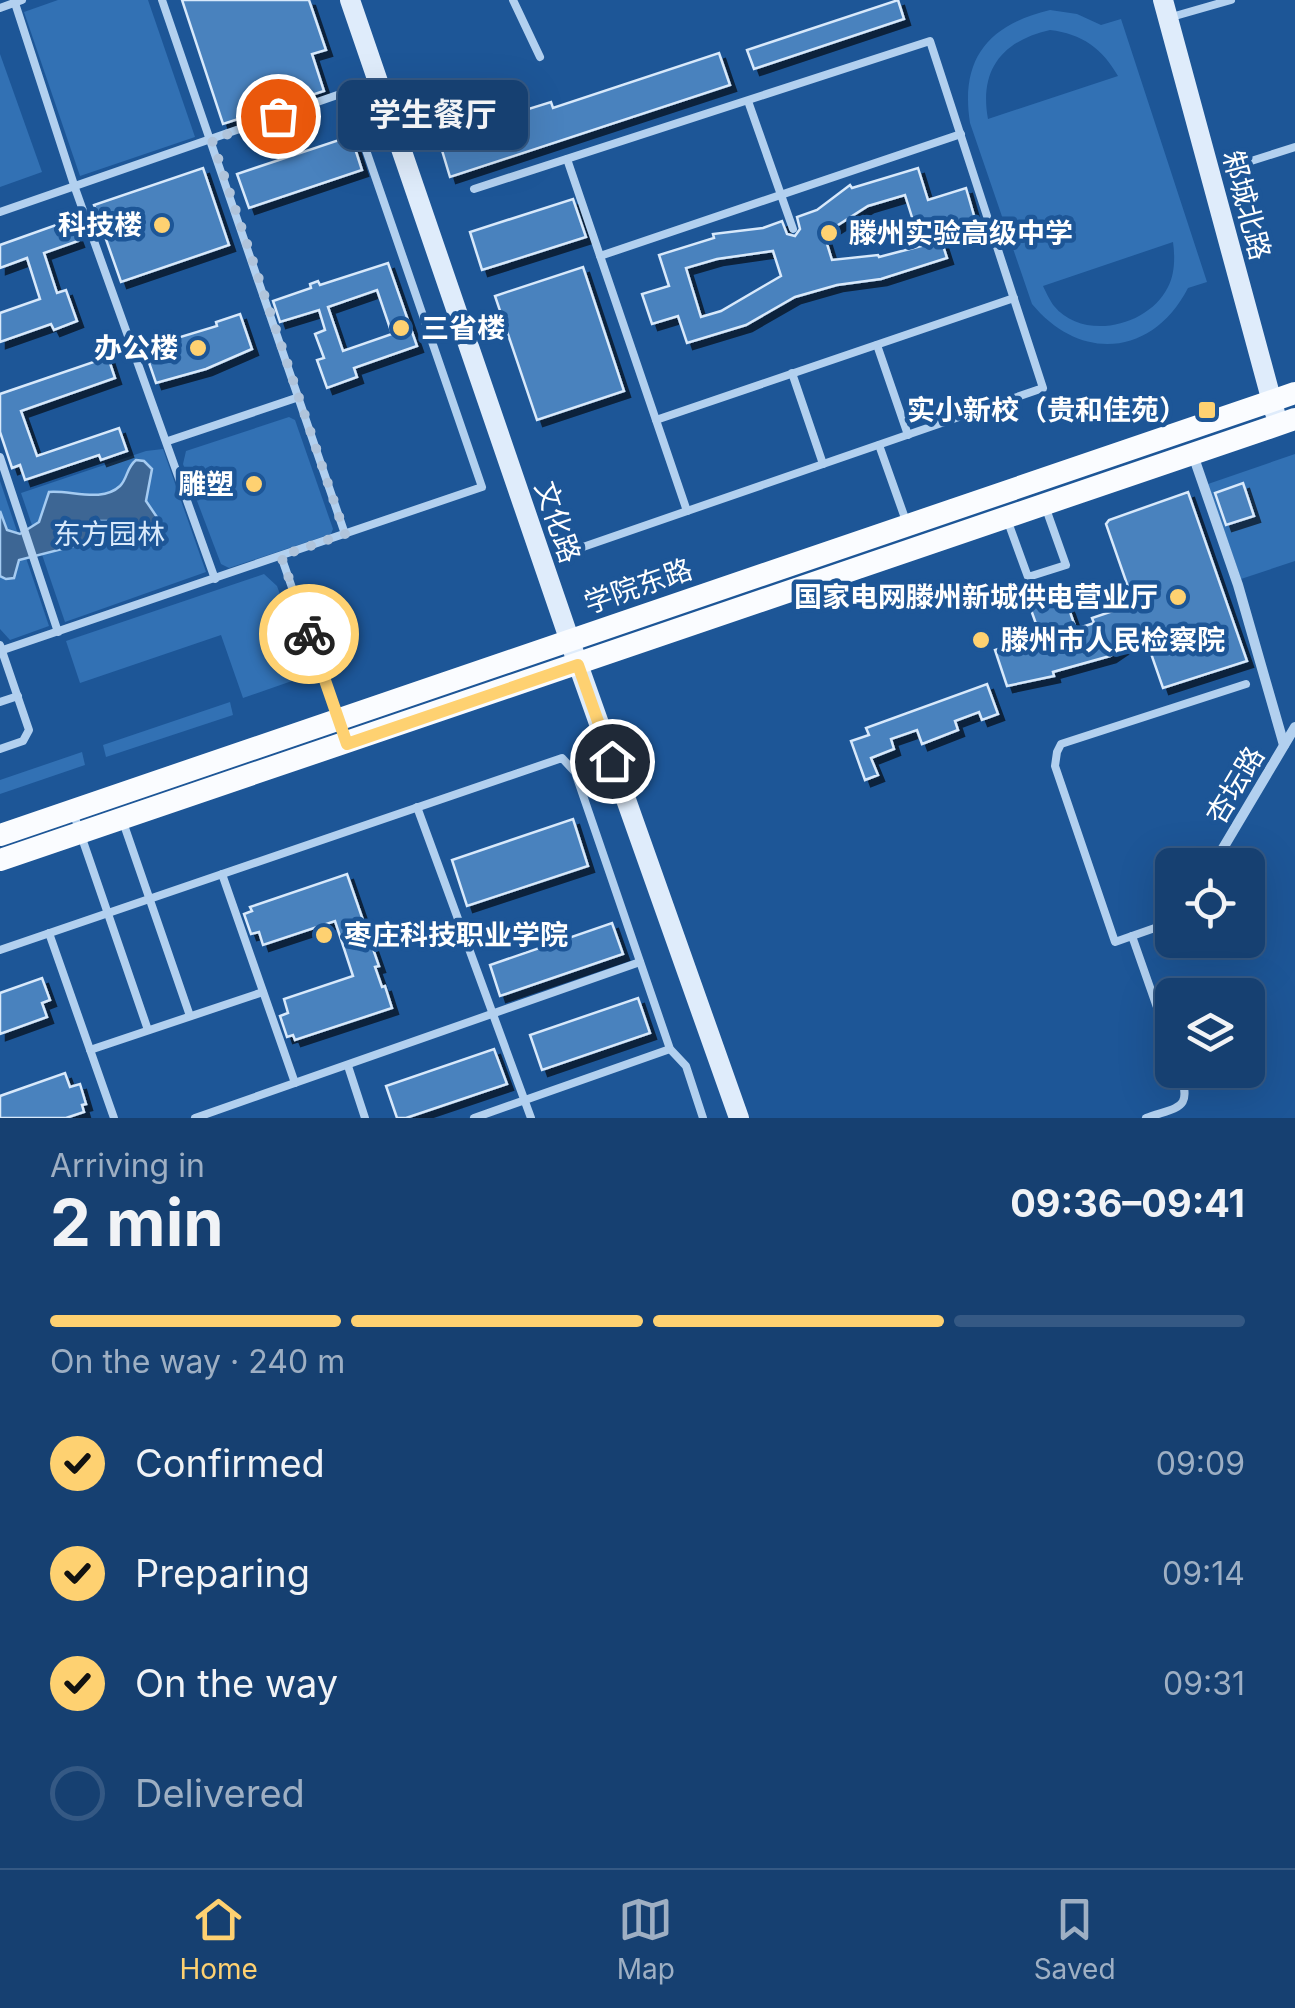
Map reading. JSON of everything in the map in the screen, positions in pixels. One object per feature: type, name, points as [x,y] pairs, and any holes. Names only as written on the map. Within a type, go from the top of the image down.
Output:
[{"type":"main road","name":"学院东路","points":[[0,835],[1295,393]]},
{"type":"main road","name":"学院东路","points":[[0,860],[1287,422]]},
{"type":"street","name":"文化路","points":[[350,0],[578,665],[739,1118]]},
{"type":"street","name":"邾城北路","points":[[1165,9],[1272,401],[1287,422]]},
{"type":"street","points":[[1193,454],[1238,585],[1284,746]]},
{"type":"street","name":"杏坛路","points":[[1223,848],[1295,727]]},
{"type":"lane","points":[[162,0],[345,534]]},
{"type":"lane","points":[[513,0],[540,57]]},
{"type":"lane","points":[[1165,9],[1230,0]]},
{"type":"lane","points":[[0,8],[17,1],[75,188],[215,579]]},
{"type":"lane","points":[[474,190],[930,41],[1044,388],[583,548]]},
{"type":"lane","points":[[0,212],[346,92],[482,487],[1,649],[29,730],[23,741],[0,748]]},
{"type":"lane","points":[[748,101],[793,229]]},
{"type":"lane","points":[[600,256],[960,134]]},
{"type":"lane","points":[[1248,162],[1295,147]]},
{"type":"lane","points":[[567,159],[686,511]]},
{"type":"lane","points":[[656,420],[1014,298]]},
{"type":"lane","points":[[877,344],[908,435]]},
{"type":"lane","points":[[792,373],[822,464]]},
{"type":"lane","points":[[168,441],[296,398]]},
{"type":"lane","points":[[879,445],[916,549]]},
{"type":"lane","points":[[0,457],[58,632]]},
{"type":"lane","points":[[1007,518],[1028,577],[1066,565],[1045,505]]},
{"type":"lane","points":[[281,556],[347,744]]},
{"type":"lane","points":[[1155,928],[1115,942],[1055,766],[1056,752],[1062,744],[1246,684]]},
{"type":"lane","points":[[0,702],[18,696]]},
{"type":"lane","points":[[0,950],[562,758],[575,772],[670,1050],[686,1066],[703,1118]]},
{"type":"lane","points":[[114,796],[190,1016]]},
{"type":"lane","points":[[417,807],[530,1118]]},
{"type":"lane","points":[[73,810],[148,1030]]},
{"type":"lane","points":[[222,874],[296,1084]]},
{"type":"lane","points":[[49,934],[114,1118]]},
{"type":"lane","points":[[1132,936],[1155,1002]]},
{"type":"lane","points":[[195,1118],[640,962]]},
{"type":"lane","points":[[90,1050],[263,992]]},
{"type":"lane","points":[[474,1118],[670,1050]]},
{"type":"lane","points":[[348,1066],[366,1118]]},
{"type":"lane","points":[[1146,1118],[1177,1108],[1184,1101],[1186,1088]]},
{"type":"green space","points":[[58,0],[148,0],[195,137],[80,176],[24,12]]},
{"type":"green space","points":[[1050,10],[1077,14],[1101,25],[1121,19],[1207,282],[1188,288],[1173,311],[1136,339],[1115,344],[1072,336],[1032,304],[970,123],[970,80],[983,48],[995,35]],"holes":[[[1050,30],[1090,44],[1118,76],[988,119],[987,86],[998,60],[1019,42]],[[1173,242],[1174,265],[1168,287],[1159,300],[1131,320],[1115,325],[1082,324],[1054,306],[1043,286]]]},
{"type":"green space","points":[[0,54],[42,172],[0,187]]},
{"type":"green space","points":[[289,417],[295,420],[333,529],[331,534],[229,568],[221,564],[183,464],[186,451]]},
{"type":"green space","name":"东方园林","points":[[163,449],[206,572],[65,622],[21,493],[146,451]]},
{"type":"green space","points":[[1295,454],[1295,561],[1241,579],[1208,484]]},
{"type":"green space","points":[[0,481],[49,626],[10,640],[0,629]]},
{"type":"green space","points":[[264,574],[277,586],[309,675],[243,698],[221,635],[80,683],[66,641]]},
{"type":"green space","points":[[230,702],[233,715],[106,757],[103,745]]},
{"type":"green space","points":[[82,752],[85,765],[0,794],[0,780]]},
{"type":"shaded area","points":[[136,460],[144,461],[152,469],[146,501],[163,526],[155,534],[130,537],[110,521],[99,521],[82,544],[19,560],[14,578],[0,576],[0,511],[7,530],[20,534],[39,522],[49,492],[95,495],[113,491],[123,483]]},
{"type":"building","points":[[182,0],[309,0],[326,50],[312,54],[324,91],[223,124]]},
{"type":"building","points":[[898,0],[904,19],[754,69],[747,50]]},
{"type":"building","points":[[719,53],[730,85],[450,177],[438,137],[551,102],[553,108]]},
{"type":"building","points":[[351,136],[362,170],[249,208],[237,174]]},
{"type":"building","name":"科技楼","points":[[203,168],[229,245],[121,282],[94,205]]},
{"type":"building","points":[[918,168],[928,200],[966,188],[975,219],[938,230],[947,258],[881,279],[837,285],[795,297],[746,325],[687,343],[678,316],[652,324],[642,294],[669,286],[659,255],[714,238],[713,234],[763,228],[782,221],[787,234],[795,236],[800,229],[797,217],[817,210],[850,185],[852,188]],"holes":[[[905,195],[921,246],[879,257],[832,260],[824,234],[868,206]],[[773,251],[781,276],[721,311],[701,317],[686,268]]]},
{"type":"building","points":[[573,199],[586,237],[482,270],[470,232]]},
{"type":"building","points":[[70,220],[78,241],[44,253],[57,293],[66,290],[77,321],[54,330],[51,324],[0,342],[0,313],[40,299],[27,258],[0,268],[0,245]]},
{"type":"building","name":"三省楼","points":[[388,263],[417,346],[354,368],[357,377],[327,388],[317,360],[324,358],[315,334],[325,330],[319,310],[280,322],[273,301],[311,288],[310,284],[318,281],[320,285]],"holes":[[[377,290],[392,334],[343,351],[328,307]]]},
{"type":"building","points":[[583,267],[624,391],[537,420],[495,296]]},
{"type":"building","name":"办公楼","points":[[240,314],[252,349],[206,369],[156,383],[144,348],[217,326],[216,322]]},
{"type":"building","points":[[108,357],[115,378],[21,411],[37,456],[119,428],[127,451],[101,460],[99,455],[25,480],[20,465],[12,468],[0,432],[0,394]]},
{"type":"building","points":[[1243,483],[1254,516],[1226,525],[1215,493]]},
{"type":"building","name":"国家电网滕州新城供电营业厅","points":[[1188,492],[1247,661],[1163,688],[1146,639],[1110,656],[1053,672],[1054,676],[1007,686],[995,650],[1040,635],[1030,607],[1064,595],[1076,629],[1094,623],[1092,618],[1134,604],[1106,524],[1109,520]]},
{"type":"building","points":[[987,684],[998,714],[982,720],[979,712],[955,721],[958,730],[922,744],[917,730],[891,739],[894,749],[871,758],[878,775],[865,780],[851,741],[869,735],[866,728]]},
{"type":"building","points":[[573,819],[588,866],[467,906],[452,860]]},
{"type":"building","points":[[347,874],[379,966],[375,967],[392,1008],[295,1040],[293,1035],[287,1037],[280,1016],[288,1013],[284,999],[353,976],[335,921],[263,945],[259,932],[251,934],[244,914],[252,911],[250,907]]},
{"type":"building","points":[[612,923],[623,954],[500,996],[490,965]]},
{"type":"building","points":[[42,978],[50,1000],[42,1003],[47,1017],[0,1034],[0,993]]},
{"type":"building","points":[[638,998],[650,1033],[542,1070],[530,1035]]},
{"type":"building","points":[[494,1049],[507,1084],[397,1118],[386,1086]]},
{"type":"building","points":[[65,1073],[70,1087],[80,1084],[86,1104],[82,1105],[84,1112],[66,1118],[0,1118],[0,1096]]},
{"type":"way so far","points":[[278,116],[212,140],[345,534],[281,556],[309,634]]},
{"type":"place","name":"学生餐厅","points":[[278,116]]},
{"type":"place","name":"科技楼","points":[[162,225]]},
{"type":"place","name":"滕州实验高级中学","points":[[829,233]]},
{"type":"place","name":"三省楼","points":[[401,328]]},
{"type":"place","name":"办公楼","points":[[198,348]]},
{"type":"place","name":"实小新校（贵和佳苑）","points":[[1207,410]]},
{"type":"place","name":"雕塑","points":[[254,484]]},
{"type":"place","name":"国家电网滕州新城供电营业厅","points":[[1178,597]]},
{"type":"place","name":"滕州市人民检察院","points":[[981,640]]},
{"type":"place","name":"枣庄科技职业学院","points":[[324,935]]},
{"type":"route","points":[[309,634],[347,744],[578,665],[612,761]]}]
